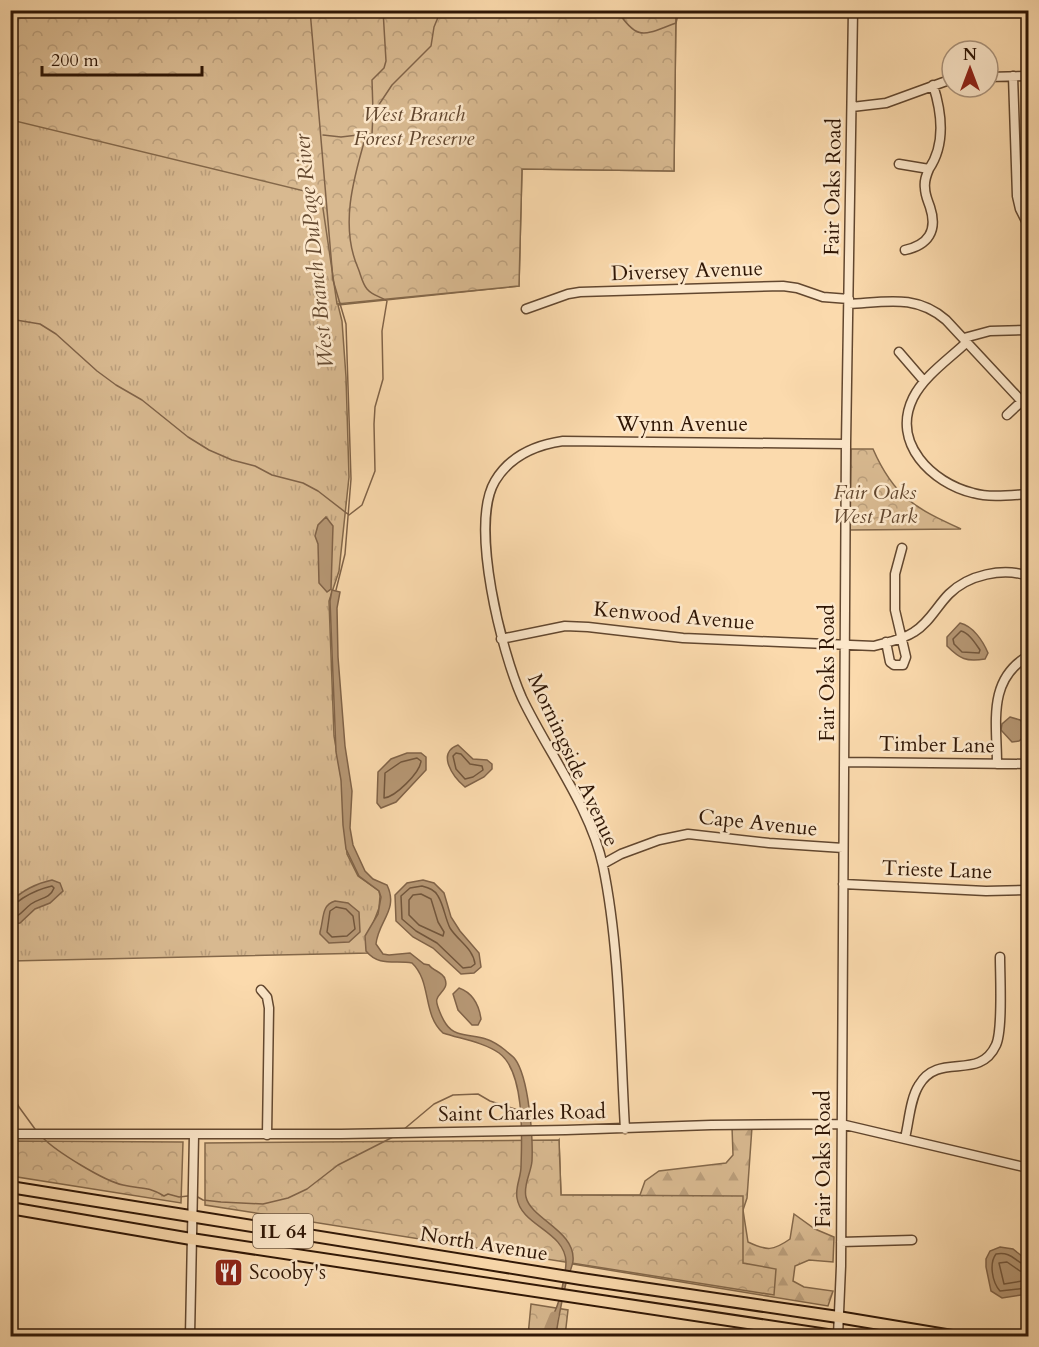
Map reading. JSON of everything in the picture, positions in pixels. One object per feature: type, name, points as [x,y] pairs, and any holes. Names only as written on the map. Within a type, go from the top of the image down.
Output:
[{"type":"main road","name":"North Avenue","points":[[10,1187],[952,1336]]},
{"type":"main road","name":"North Avenue","points":[[10,1208],[191,1239],[836,1336]]},
{"type":"street","name":"Fair Oaks Road","points":[[836,1336],[841,1242],[846,444],[853,10]]},
{"type":"street","points":[[1013,76],[1017,196],[1020,209],[1029,225]]},
{"type":"street","points":[[1000,77],[1029,76]]},
{"type":"street","points":[[852,107],[886,103],[940,83]]},
{"type":"street","points":[[905,250],[922,245],[932,230],[933,217],[925,190],[925,178],[937,154],[941,129],[933,85]]},
{"type":"street","points":[[899,164],[928,169]]},
{"type":"street","points":[[1029,243],[1029,250]]},
{"type":"street","name":"Diversey Avenue","points":[[526,309],[580,292],[783,286],[798,288],[823,297],[849,301],[917,303],[940,315],[1029,408]]},
{"type":"street","points":[[1029,330],[990,331],[965,340],[924,381],[913,399],[908,420],[910,443],[924,466],[951,484],[975,494],[1029,495]]},
{"type":"street","points":[[899,352],[924,381]]},
{"type":"street","points":[[1007,415],[1022,400]]},
{"type":"street","name":"Wynn Avenue","points":[[520,455],[533,448],[563,441],[846,444]]},
{"type":"street","name":"Morningside Avenue","points":[[520,455],[495,481],[490,494],[486,522],[491,585],[501,639],[522,697],[583,812],[603,864],[617,980],[625,1129]]},
{"type":"street","points":[[886,642],[890,662],[899,666],[903,665],[906,657],[896,618],[895,586],[896,569],[902,548]]},
{"type":"street","points":[[901,639],[925,624],[949,594],[972,579],[993,574],[1015,573],[1029,576]]},
{"type":"street","name":"Kenwood Avenue","points":[[501,639],[565,626],[684,638],[874,645],[901,639]]},
{"type":"street","points":[[997,764],[999,691],[1012,668],[1029,656]]},
{"type":"street","name":"Timber Lane","points":[[845,762],[1029,764]]},
{"type":"street","name":"Cape Avenue","points":[[603,864],[621,854],[659,840],[688,834],[843,848]]},
{"type":"street","name":"Trieste Lane","points":[[843,884],[986,891],[1029,890]]},
{"type":"street","points":[[905,1138],[916,1092],[926,1075],[941,1067],[963,1067],[977,1064],[995,1047],[999,1034],[1000,957]]},
{"type":"street","points":[[261,990],[267,997],[269,1008],[267,1135]]},
{"type":"street","name":"Saint Charles Road","points":[[10,1134],[267,1135],[841,1124],[1029,1168]]},
{"type":"street","points":[[190,1336],[194,1135]]},
{"type":"street","points":[[841,1242],[912,1240]]},
{"type":"green space","name":"West Branch Forest Preserve","points":[[11,10],[676,11],[674,171],[522,169],[519,286],[337,304],[321,195],[11,120]]},
{"type":"green space","points":[[10,11],[676,11],[674,171],[522,169],[519,286],[338,305],[342,321],[346,377],[349,477],[339,571],[329,601],[334,736],[342,783],[347,854],[358,876],[379,891],[380,896],[379,908],[367,939],[370,953],[11,961]]},
{"type":"green space","name":"Fair Oaks West Park","points":[[851,449],[873,449],[889,479],[898,490],[918,507],[961,529],[850,530]]},
{"type":"green space","points":[[732,1127],[752,1127],[747,1198],[743,1210],[748,1242],[770,1248],[784,1243],[790,1239],[794,1214],[815,1229],[834,1237],[833,1262],[809,1260],[795,1266],[793,1281],[804,1287],[833,1291],[828,1306],[572,1264],[573,1261],[525,1194],[559,1140],[561,1195],[640,1195],[645,1181],[659,1171],[726,1163],[733,1155]]},
{"type":"green space","points":[[559,1140],[561,1195],[743,1196],[743,1263],[776,1269],[774,1295],[205,1205],[205,1143]]},
{"type":"green space","points":[[10,1141],[183,1142],[181,1203],[11,1176]]},
{"type":"green space","points":[[531,1304],[568,1310],[565,1336],[528,1336]]},
{"type":"water","points":[[326,517],[333,526],[331,589],[327,592],[319,583],[318,544],[315,536],[318,525]]},
{"type":"water","points":[[332,590],[340,592],[337,608],[338,657],[345,746],[352,791],[350,828],[353,845],[365,871],[373,879],[387,885],[391,902],[376,944],[383,954],[410,953],[442,975],[446,985],[437,1001],[446,1024],[454,1032],[481,1037],[503,1048],[515,1059],[520,1068],[527,1093],[532,1138],[532,1161],[526,1197],[536,1212],[568,1241],[572,1251],[573,1261],[566,1283],[556,1336],[548,1336],[549,1323],[559,1301],[566,1262],[564,1251],[558,1243],[526,1215],[520,1208],[517,1198],[521,1167],[521,1123],[514,1075],[499,1053],[472,1041],[443,1033],[432,1017],[422,979],[412,963],[382,961],[366,951],[365,936],[378,914],[381,897],[379,891],[359,876],[346,849],[341,780],[336,752],[330,601]]},
{"type":"water","points":[[960,623],[969,627],[980,639],[988,653],[985,659],[964,658],[947,646],[947,637]]},
{"type":"water","points":[[1010,717],[1020,720],[1028,728],[1028,733],[1019,741],[1012,742],[1001,730],[1002,724]]},
{"type":"water","points":[[458,745],[473,759],[487,760],[492,764],[492,769],[484,777],[465,787],[452,771],[447,759],[451,749]]},
{"type":"water","points":[[407,753],[421,753],[426,757],[426,770],[396,802],[381,808],[377,803],[378,772],[391,759]]},
{"type":"water","points":[[52,880],[60,883],[63,891],[50,903],[35,909],[20,923],[12,924],[11,902],[30,888]]},
{"type":"water","points":[[423,880],[434,883],[444,893],[451,917],[479,953],[481,967],[474,973],[461,974],[433,948],[413,937],[396,921],[395,895],[407,883]]},
{"type":"water","points":[[335,901],[348,903],[359,912],[360,932],[349,942],[329,943],[320,934],[325,909]]},
{"type":"water","points":[[459,988],[472,996],[477,1004],[481,1019],[478,1025],[472,1025],[458,1010],[453,994]]},
{"type":"water","points":[[1000,1247],[1013,1249],[1028,1261],[1028,1294],[1002,1298],[991,1291],[986,1259],[990,1251]]},
{"type":"waterway","name":"West Branch DuPage River","points":[[310,10],[333,280],[346,324],[351,479],[345,554],[336,590]]},
{"type":"waterway","points":[[373,112],[372,80],[384,68],[386,61],[383,10]]},
{"type":"waterway","points":[[10,319],[40,324],[56,334],[97,371],[142,400],[188,437],[209,450],[232,460],[255,466],[272,475],[303,483],[318,491],[349,515],[362,505],[375,471],[375,407],[383,379],[382,331],[387,301],[365,287],[353,252],[349,220],[353,187],[365,139],[367,134],[372,134],[373,113],[392,85],[431,46],[434,27],[441,10]]},
{"type":"waterway","points":[[617,10],[631,28],[643,33],[676,23],[679,10]]},
{"type":"waterway","points":[[323,135],[341,137],[366,134]]},
{"type":"waterway","points":[[10,1089],[19,1107],[35,1129]]},
{"type":"waterway","points":[[403,1130],[434,1104],[453,1095],[478,1094],[490,1101],[521,1111]]},
{"type":"waterway","points":[[196,1196],[203,1200],[263,1204],[288,1198],[307,1189],[338,1165],[393,1137]]},
{"type":"waterway","points":[[43,1138],[59,1151],[104,1178],[148,1189],[164,1196],[168,1194],[179,1197],[188,1196]]},
{"type":"waterway","name":"West Branch DuPage River","points":[[549,1336],[549,1328],[554,1316]]},
{"type":"place","name":"Scooby's","points":[[228,1272]]}]
